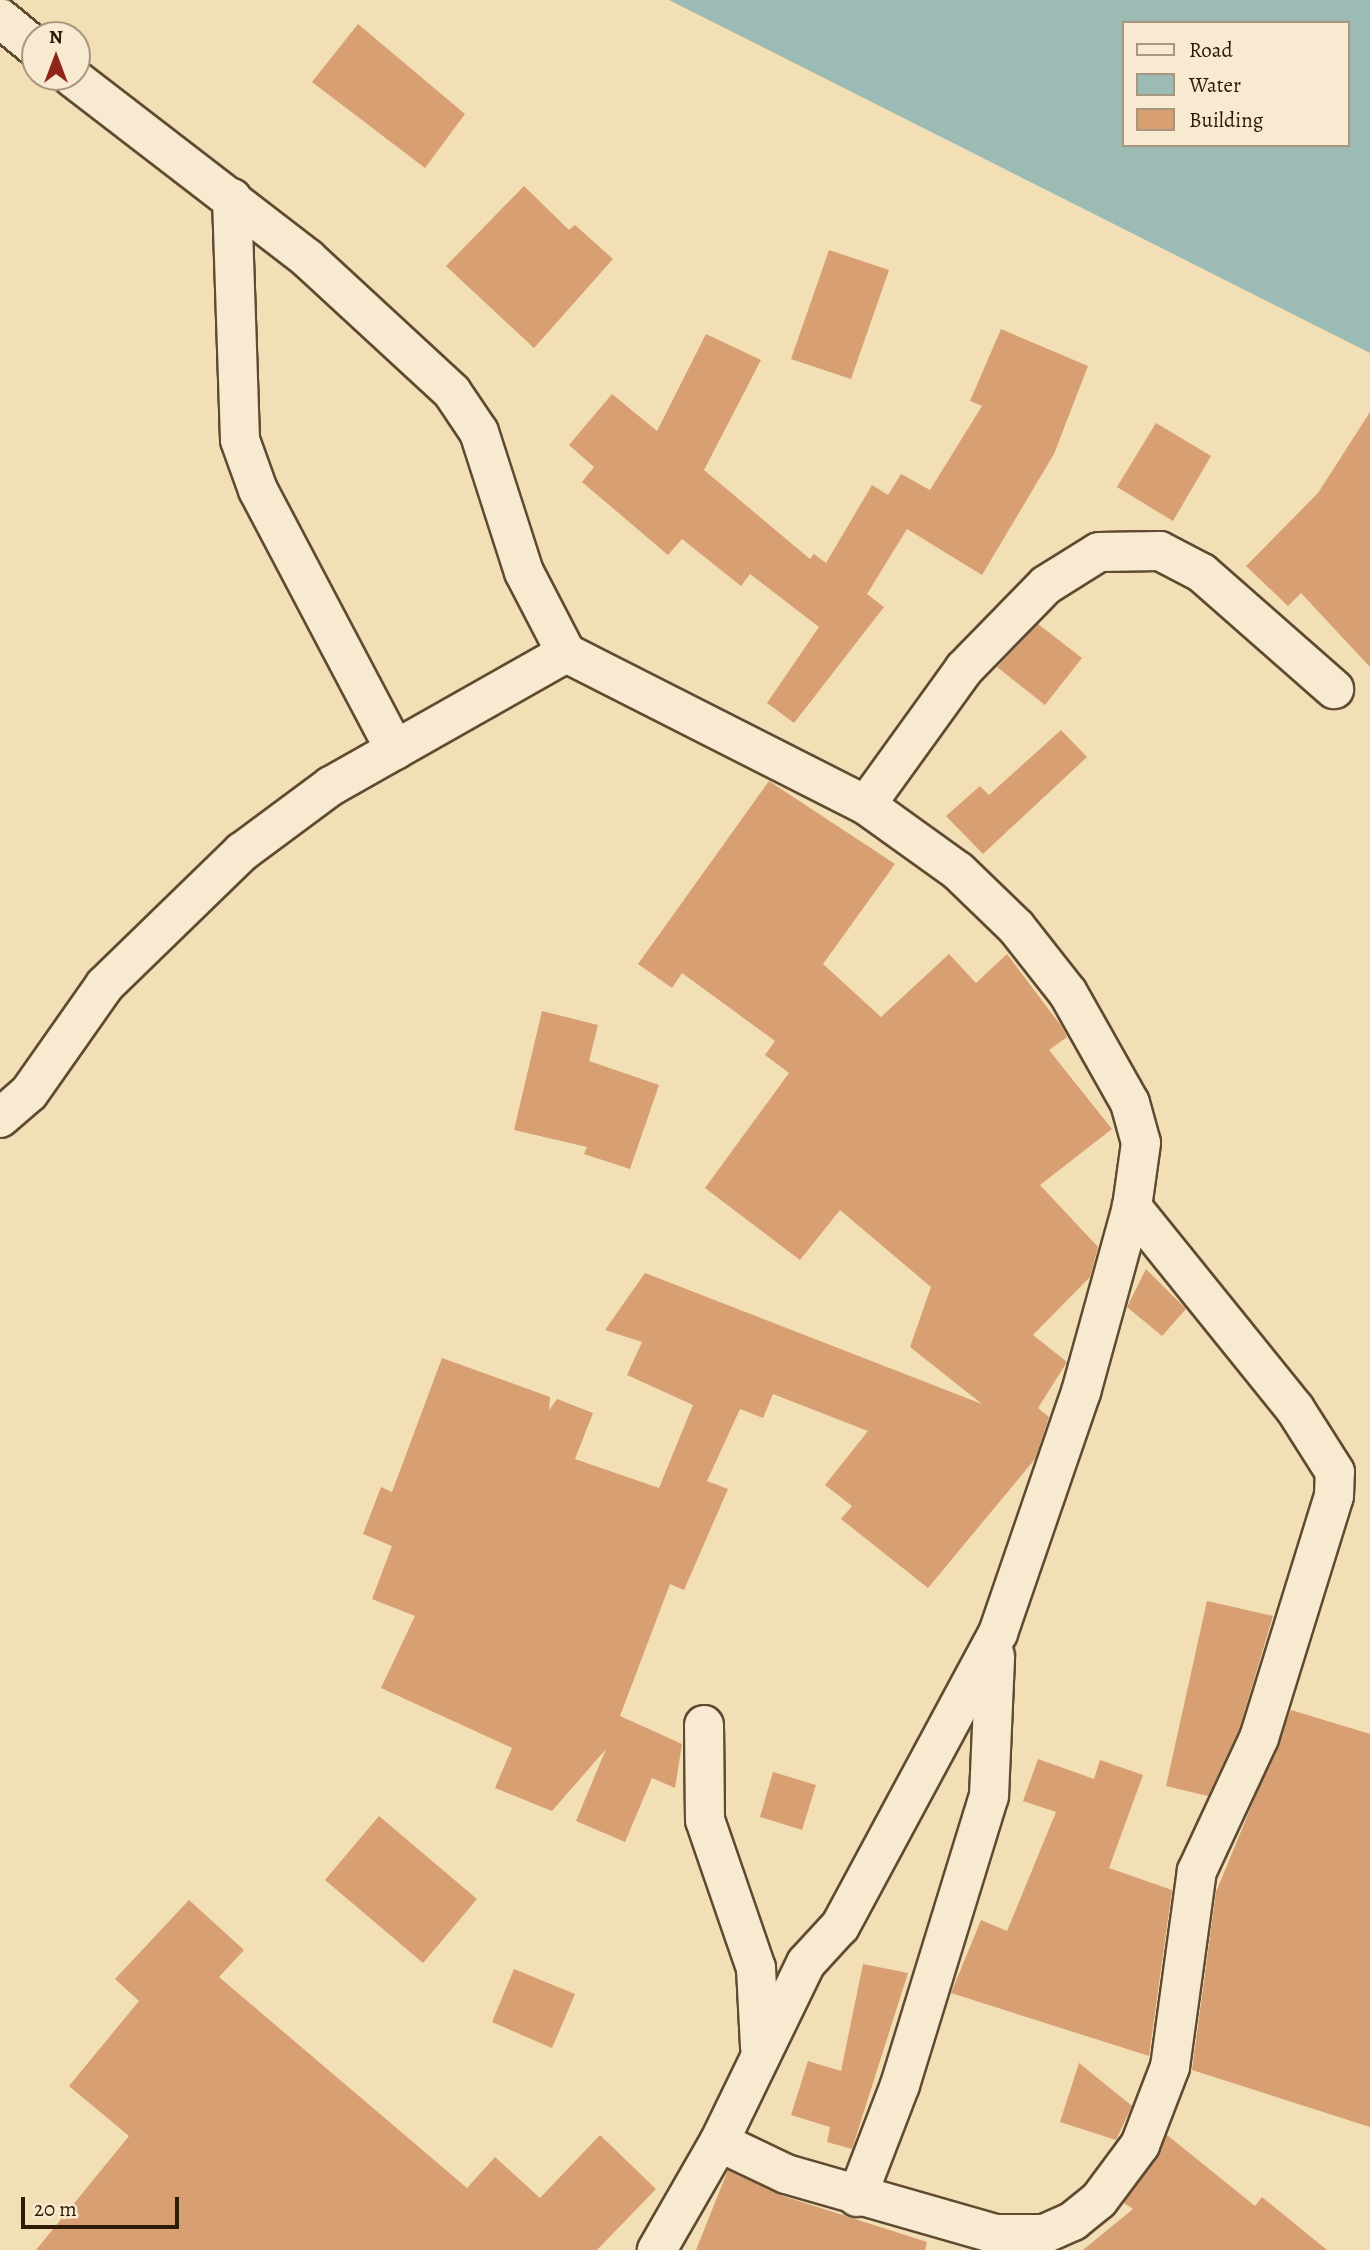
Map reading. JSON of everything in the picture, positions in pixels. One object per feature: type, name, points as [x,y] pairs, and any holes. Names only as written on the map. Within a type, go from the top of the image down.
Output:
[{"type":"street","points":[[0,18],[21,35]]},
{"type":"street","points":[[91,91],[307,257],[452,392],[479,432],[524,572],[566,653],[866,805],[958,871],[1016,927],[1068,993],[1130,1103],[1141,1143],[1132,1207],[1081,1392],[998,1633],[840,1926],[806,1963],[719,2142],[657,2250]]},
{"type":"street","points":[[232,198],[240,440],[258,490],[395,750]]},
{"type":"street","points":[[866,805],[964,669],[1046,585],[1099,552],[1160,551],[1202,573],[1334,689]]},
{"type":"street","points":[[0,1118],[29,1093],[105,985],[169,916],[242,852],[331,786],[566,653]]},
{"type":"street","points":[[719,2142],[857,2197],[951,2227],[1044,2234],[1099,2200],[1140,2145],[1170,2067],[1197,1871],[1259,1738],[1334,1496],[1335,1472],[1315,1437],[1132,1207]]},
{"type":"street","points":[[857,2197],[900,2085],[989,1796],[998,1633]]},
{"type":"street","points":[[704,1725],[705,1820],[756,1968],[760,2057]]},
{"type":"water","points":[[669,0],[1370,0],[1370,353]]},
{"type":"building","points":[[358,24],[465,114],[425,168],[312,82]]},
{"type":"building","points":[[524,186],[569,230],[575,225],[613,259],[534,348],[446,266]]},
{"type":"building","points":[[829,250],[889,270],[851,379],[791,359]]},
{"type":"building","points":[[1001,329],[1088,366],[1054,454],[982,575],[907,529],[867,594],[884,607],[794,723],[767,703],[819,627],[750,574],[741,586],[682,539],[668,555],[582,482],[594,467],[569,445],[612,394],[657,431],[706,334],[761,360],[704,470],[810,559],[814,554],[826,563],[872,485],[888,495],[901,474],[930,490],[982,406],[970,401]]},
{"type":"building","points":[[1370,412],[1370,667],[1301,593],[1288,606],[1246,566],[1318,493]]},
{"type":"building","points":[[1156,423],[1211,456],[1173,521],[1117,487]]},
{"type":"building","points":[[1038,624],[1082,658],[1045,705],[997,667]]},
{"type":"building","points":[[1061,730],[1087,757],[983,854],[946,816],[980,786],[989,795]]},
{"type":"building","points":[[769,781],[895,864],[823,964],[881,1017],[949,954],[976,983],[1007,954],[1062,1027],[1067,1037],[1049,1050],[1112,1129],[1040,1185],[1098,1247],[1090,1277],[1033,1335],[1067,1362],[1038,1408],[1049,1417],[1035,1459],[928,1588],[841,1519],[852,1506],[825,1485],[868,1431],[773,1394],[763,1418],[740,1409],[707,1481],[728,1489],[684,1590],[670,1584],[620,1716],[682,1744],[675,1788],[652,1778],[625,1842],[576,1821],[606,1749],[552,1811],[495,1788],[512,1748],[381,1688],[415,1616],[372,1599],[392,1546],[363,1534],[381,1487],[392,1492],[442,1358],[550,1397],[549,1410],[557,1399],[593,1413],[575,1459],[659,1488],[693,1405],[627,1375],[642,1342],[605,1330],[645,1273],[982,1404],[910,1347],[931,1287],[840,1210],[800,1260],[705,1188],[789,1073],[765,1055],[775,1041],[682,973],[672,988],[638,964]]},
{"type":"building","points":[[542,1011],[598,1025],[589,1061],[659,1085],[630,1169],[584,1154],[587,1147],[514,1130]]},
{"type":"building","points":[[1146,1269],[1186,1309],[1162,1336],[1127,1307]]},
{"type":"building","points":[[1207,1601],[1273,1616],[1239,1730],[1208,1796],[1166,1786]]},
{"type":"building","points":[[1291,1710],[1370,1734],[1370,2127],[1192,2070],[1216,1892]]},
{"type":"building","points":[[1038,1759],[1094,1779],[1100,1760],[1143,1775],[1109,1868],[1172,1890],[1149,2056],[951,1993],[981,1920],[1007,1931],[1056,1812],[1023,1801]]},
{"type":"building","points":[[773,1772],[816,1785],[802,1830],[760,1817]]},
{"type":"building","points":[[379,1816],[477,1899],[423,1963],[325,1880]]},
{"type":"building","points":[[189,1900],[244,1950],[219,1977],[467,2188],[495,2157],[540,2198],[600,2135],[656,2189],[597,2250],[36,2250],[129,2136],[69,2086],[139,2001],[115,1979]]},
{"type":"building","points":[[863,1964],[908,1973],[852,2149],[827,2142],[830,2127],[791,2115],[808,2061],[841,2071]]},
{"type":"building","points":[[514,1969],[575,1994],[552,2048],[492,2022]]},
{"type":"building","points":[[1079,2063],[1132,2106],[1116,2140],[1060,2122]]},
{"type":"building","points":[[1167,2135],[1255,2206],[1262,2197],[1327,2250],[1083,2250],[1133,2209],[1124,2203]]},
{"type":"building","points":[[728,2170],[780,2195],[927,2242],[925,2250],[696,2250]]}]
